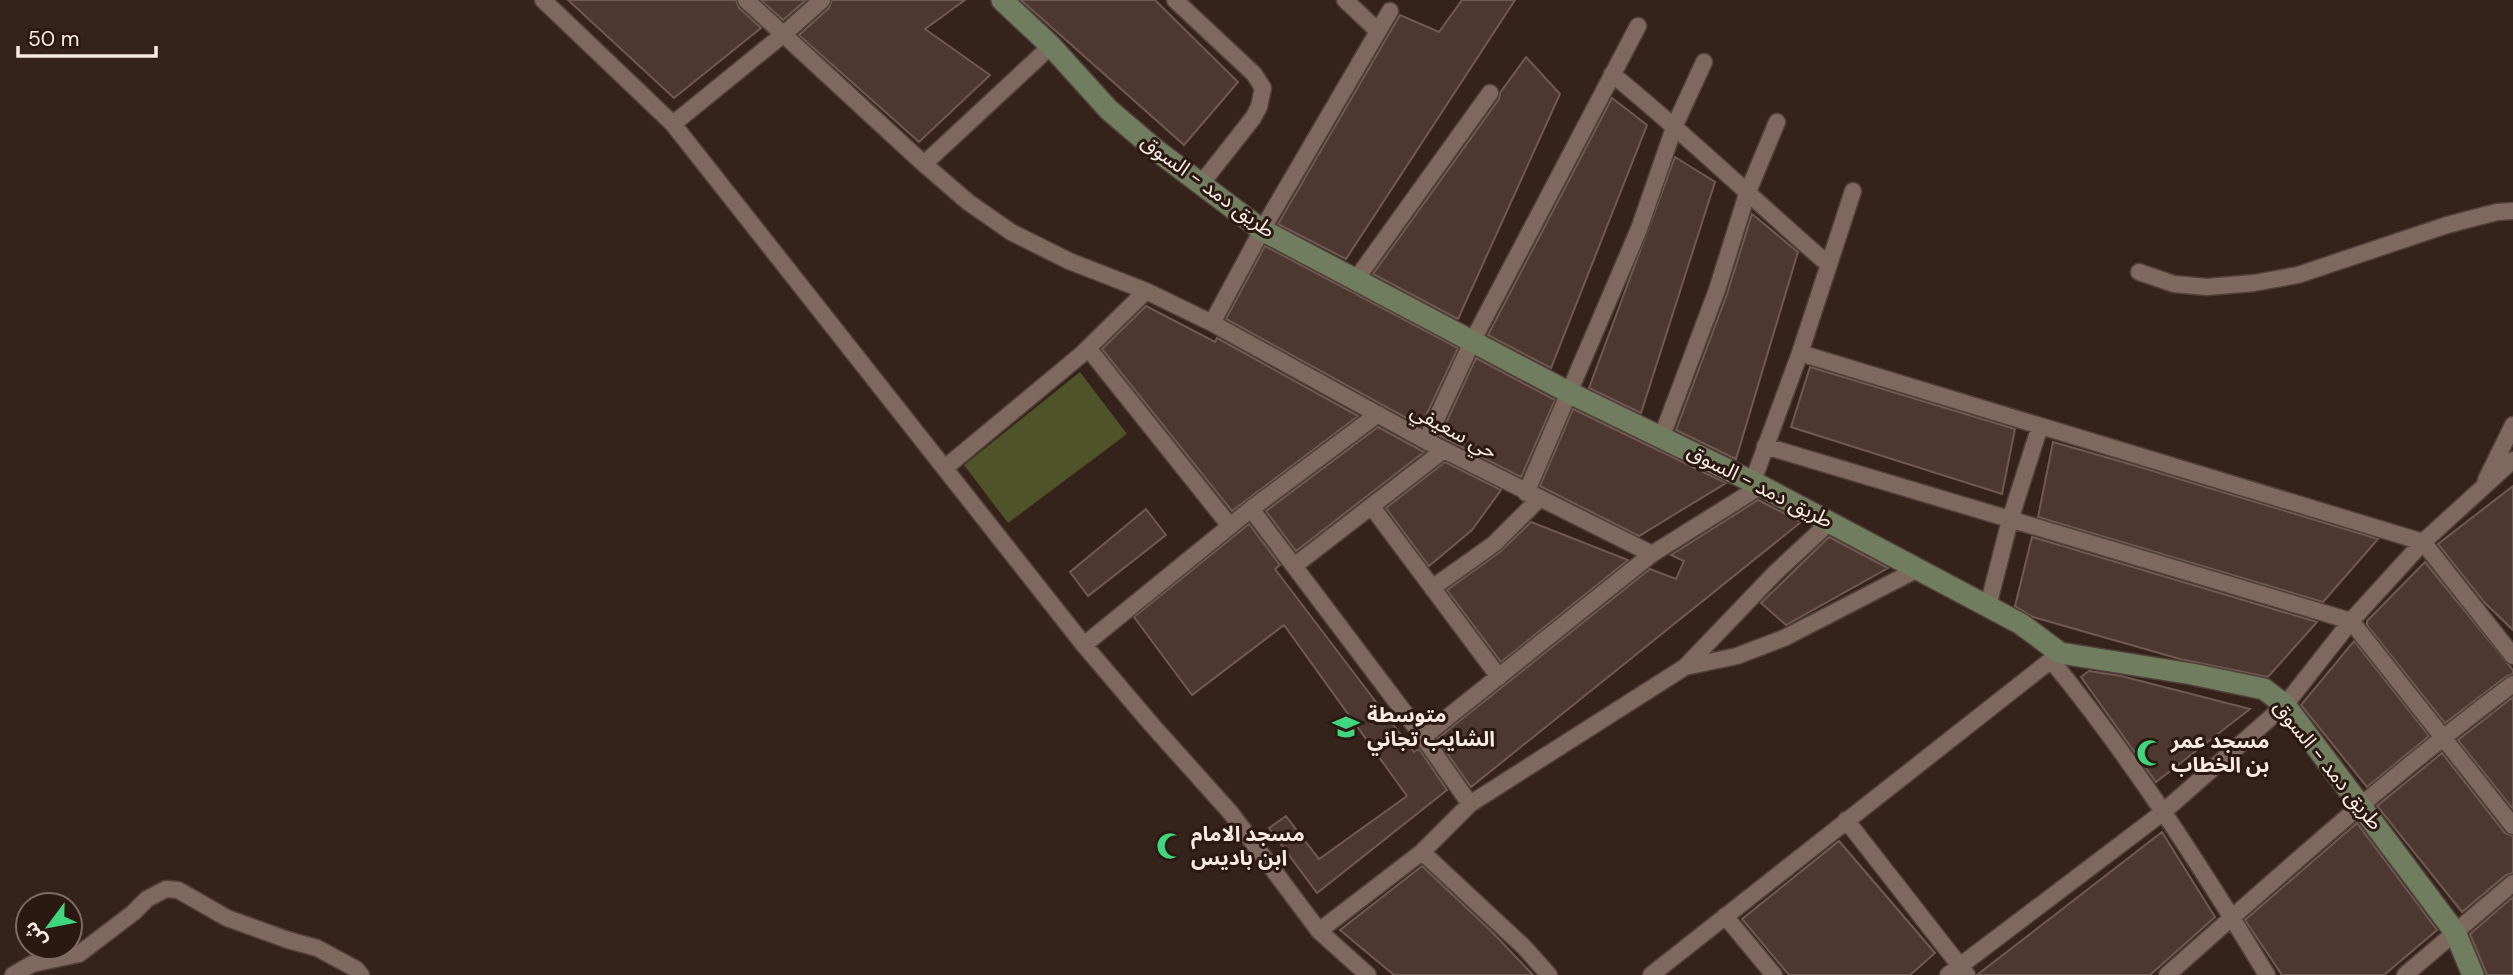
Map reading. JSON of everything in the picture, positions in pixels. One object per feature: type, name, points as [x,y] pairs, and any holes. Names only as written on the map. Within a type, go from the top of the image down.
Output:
[{"type":"main road","name":"طريق دمد - السوق","points":[[1002,0],[1051,46],[1109,110],[1156,150],[1262,230],[1568,392],[1757,484],[1988,606],[2021,624],[2055,656],[2192,674],[2264,689],[2285,705],[2455,932],[2473,975]]},
{"type":"street","points":[[543,0],[673,124],[1084,645],[1230,812],[1319,931],[1368,975]]},
{"type":"street","points":[[746,0],[785,33],[924,164],[1011,232],[1069,261],[1146,291],[1212,323],[1378,414]]},
{"type":"street","points":[[673,124],[822,0]]},
{"type":"street","points":[[1175,0],[1254,74],[1263,88],[1259,107],[1253,118],[1201,184]]},
{"type":"street","points":[[1345,0],[1378,32]]},
{"type":"street","points":[[1212,323],[1262,230],[1390,11]]},
{"type":"street","points":[[1426,441],[1474,340],[1638,26]]},
{"type":"street","points":[[924,164],[1051,46]]},
{"type":"street","points":[[1432,588],[1494,544],[1532,496],[1568,392],[1639,229],[1675,125],[1704,62]]},
{"type":"street","points":[[1612,74],[1675,125],[1747,194],[1829,265]]},
{"type":"street","points":[[1357,278],[1490,93]]},
{"type":"street","points":[[1662,436],[1717,290],[1747,194],[1777,122]]},
{"type":"street","points":[[1423,737],[1652,554],[1757,484],[1765,446],[1800,353],[1853,191]]},
{"type":"street","points":[[2139,272],[2174,284],[2207,287],[2254,283],[2298,275],[2447,225],[2497,212],[2513,211]]},
{"type":"street","points":[[946,467],[1088,348],[1146,291]]},
{"type":"street","points":[[1088,348],[1230,526]]},
{"type":"street","points":[[1800,353],[2423,541],[2513,656]]},
{"type":"street","name":"حي سعيفي","points":[[1084,645],[1251,509],[1378,414],[1532,496],[1652,554]]},
{"type":"street","points":[[1988,606],[2010,520],[2040,425]]},
{"type":"street","points":[[2483,485],[2513,425]]},
{"type":"street","points":[[1765,446],[2351,621],[2513,825]]},
{"type":"street","points":[[1294,566],[1444,450]]},
{"type":"street","points":[[1846,820],[1958,972],[2162,813],[2285,705],[2351,621],[2423,541],[2513,460]]},
{"type":"street","points":[[1372,508],[1499,677]]},
{"type":"street","points":[[1251,509],[1423,737],[1470,804]]},
{"type":"street","points":[[1319,931],[1422,852],[1470,804],[1685,667],[1775,573],[1830,522]]},
{"type":"street","points":[[1685,667],[1737,656],[1784,638],[1918,569]]},
{"type":"street","points":[[1651,975],[2055,656],[2232,918],[2267,975]]},
{"type":"street","points":[[2167,975],[2442,736],[2513,684]]},
{"type":"street","points":[[1422,852],[1524,947],[1549,975]]},
{"type":"street","points":[[2404,975],[2513,883]]},
{"type":"street","points":[[13,975],[32,964],[79,954],[148,899],[166,889],[178,891],[227,918],[317,948],[356,969],[361,975]]},
{"type":"street","points":[[1725,916],[1773,975]]},
{"type":"green space","points":[[1080,372],[1127,434],[1008,523],[964,465]]},
{"type":"building","points":[[568,0],[736,0],[739,8],[761,28],[674,98]]},
{"type":"building","points":[[761,0],[806,0],[783,20]]},
{"type":"building","points":[[832,0],[965,0],[925,29],[990,75],[919,142],[799,35],[829,8]]},
{"type":"building","points":[[1021,0],[1155,0],[1238,82],[1184,145]]},
{"type":"building","points":[[1462,0],[1515,0],[1346,259],[1278,224],[1400,15],[1439,32]]},
{"type":"building","points":[[1526,57],[1560,94],[1458,319],[1373,274],[1499,99],[1500,93]]},
{"type":"building","points":[[1612,98],[1647,125],[1551,368],[1488,335]]},
{"type":"building","points":[[1675,157],[1715,182],[1641,413],[1589,388]]},
{"type":"building","points":[[1752,214],[1798,252],[1736,459],[1676,430],[1727,294]]},
{"type":"building","points":[[1265,246],[1458,348],[1421,426],[1226,319]]},
{"type":"building","points":[[1146,306],[1215,342],[1217,338],[1358,416],[1232,511],[1102,349]]},
{"type":"building","points":[[1476,358],[1555,400],[1521,477],[1440,436]]},
{"type":"building","points":[[1810,367],[2015,429],[2002,494],[1791,427]]},
{"type":"building","points":[[1573,409],[1726,483],[1639,536],[1540,486]]},
{"type":"building","points":[[1378,427],[1424,452],[1296,551],[1266,511]]},
{"type":"building","points":[[2053,442],[2378,539],[2323,602],[2038,517]]},
{"type":"building","points":[[1445,462],[1501,490],[1472,530],[1429,566],[1386,508]]},
{"type":"building","points":[[2513,486],[2513,630],[2485,603],[2438,544]]},
{"type":"building","points":[[1758,500],[1801,522],[1471,787],[1437,739],[1650,569],[1676,579],[1684,561],[1671,555]]},
{"type":"building","points":[[1146,509],[1166,535],[1088,596],[1070,572]]},
{"type":"building","points":[[1531,522],[1628,560],[1501,662],[1447,590],[1500,552]]},
{"type":"building","points":[[1249,524],[1280,565],[1275,569],[1414,752],[1419,749],[1447,790],[1317,893],[1269,828],[1286,816],[1319,859],[1407,796],[1284,625],[1192,695],[1134,617]]},
{"type":"building","points":[[1829,537],[1888,568],[1786,625],[1761,603]]},
{"type":"building","points":[[2032,537],[2317,622],[2268,677],[2180,659],[2033,617],[2015,606]]},
{"type":"building","points":[[2425,562],[2513,670],[2513,674],[2445,723],[2367,625],[2367,621]]},
{"type":"building","points":[[2354,641],[2429,736],[2367,787],[2301,705]]},
{"type":"building","points":[[2089,671],[2121,676],[2250,709],[2156,782],[2081,677]]},
{"type":"building","points":[[2513,697],[2513,809],[2458,740]]},
{"type":"building","points":[[2442,753],[2505,833],[2513,836],[2513,873],[2506,875],[2462,912],[2377,806]]},
{"type":"building","points":[[2357,823],[2437,930],[2384,975],[2282,975],[2245,920]]},
{"type":"building","points":[[2162,832],[2215,917],[2150,975],[1977,975]]},
{"type":"building","points":[[1839,841],[1935,953],[1910,975],[1789,975],[1742,919]]},
{"type":"building","points":[[1422,866],[1533,975],[1394,975],[1340,930]]},
{"type":"building","points":[[2513,897],[2513,975],[2487,975],[2470,934]]},
{"type":"place","name":"متوسطة الشايب تجاني","points":[[1346,727]]},
{"type":"place","name":"مسجد عمر بن الخطاب","points":[[2150,753]]},
{"type":"place","name":"مسجد الامام ابن باديس","points":[[1170,846]]}]
